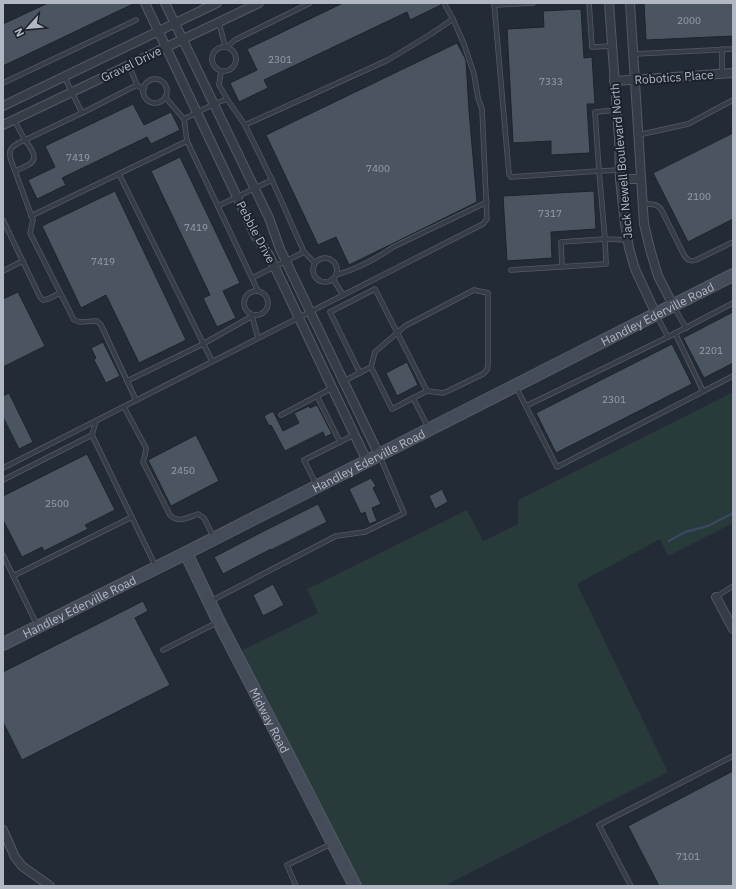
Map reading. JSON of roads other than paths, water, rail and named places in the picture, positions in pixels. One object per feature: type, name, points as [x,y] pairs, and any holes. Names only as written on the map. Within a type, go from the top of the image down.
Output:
[{"type":"main road","name":"Handley Ederville Road","points":[[3,644],[157,568],[733,275]]},
{"type":"main road","name":"Midway Road","points":[[186,553],[219,622],[355,886]]},
{"type":"street","name":"Pebble Drive","points":[[145,3],[256,237],[269,255],[367,461]]},
{"type":"street","name":"Pebble Drive","points":[[165,3],[255,188],[286,261],[379,455]]},
{"type":"street","name":"Gravel Drive","points":[[3,106],[217,3]]},
{"type":"street","name":"Gravel Drive","points":[[3,125],[259,3]]},
{"type":"street","name":"Jack Newell Boulevard North","points":[[609,3],[624,224],[628,248],[656,314]]},
{"type":"street","name":"Jack Newell Boulevard North","points":[[630,3],[644,224],[658,276],[673,305]]},
{"type":"street","name":"Robotics Place","points":[[614,81],[733,72]]},
{"type":"street","points":[[620,179],[640,179]]},
{"type":"street","points":[[325,372],[337,366]]},
{"type":"street","points":[[344,414],[356,408]]},
{"type":"street","points":[[716,597],[733,629]]},
{"type":"street","points":[[3,830],[15,857],[22,866],[50,886]]},
{"type":"lane","points":[[218,22],[226,46],[232,49],[236,56],[236,64],[230,70],[226,71],[215,67],[213,64],[212,55],[217,48],[226,46],[310,3]]},
{"type":"lane","points":[[3,468],[483,224],[487,219],[482,109],[478,98],[474,74],[464,44],[444,3]]},
{"type":"lane","points":[[533,3],[494,4],[509,174],[511,177],[620,170]]},
{"type":"lane","points":[[589,3],[592,47],[612,46]]},
{"type":"lane","points":[[245,125],[388,60],[431,34],[452,19]]},
{"type":"lane","points":[[3,83],[136,20]]},
{"type":"lane","points":[[722,49],[722,73]]},
{"type":"lane","points":[[633,54],[733,49]]},
{"type":"lane","points":[[128,65],[137,85],[144,90]]},
{"type":"lane","points":[[221,70],[219,85],[245,125],[272,180],[304,252],[316,263]]},
{"type":"lane","points":[[64,76],[82,113]]},
{"type":"lane","points":[[154,79],[158,79],[166,86],[165,97],[160,101],[152,102],[146,98],[144,86],[154,79]]},
{"type":"lane","points":[[136,400],[101,325],[97,321],[80,322],[74,320],[60,293],[30,233],[33,220],[10,158],[10,153],[14,146],[25,140],[137,85]]},
{"type":"lane","points":[[165,97],[184,119],[187,140],[258,291]]},
{"type":"lane","points":[[184,119],[227,99]]},
{"type":"lane","points":[[638,135],[688,124],[733,100]]},
{"type":"lane","points":[[511,270],[606,264],[595,112],[617,110]]},
{"type":"lane","points":[[14,120],[34,155],[34,159],[29,165],[15,171]]},
{"type":"lane","points":[[31,216],[187,140]]},
{"type":"lane","points":[[118,174],[212,361]]},
{"type":"lane","points":[[218,206],[272,180]]},
{"type":"lane","points":[[343,296],[335,277],[337,269],[336,265],[328,258],[321,259],[316,263],[314,271],[316,277],[327,282],[335,277],[380,256],[393,247],[486,202]]},
{"type":"lane","points":[[642,204],[658,205],[687,259],[692,261],[696,260],[733,242]]},
{"type":"lane","points":[[3,220],[40,297],[44,300],[60,293]]},
{"type":"lane","points":[[562,267],[561,242],[605,239],[627,240]]},
{"type":"lane","points":[[252,278],[304,252]]},
{"type":"lane","points":[[3,271],[23,261]]},
{"type":"lane","points":[[360,373],[330,312],[375,289],[427,391]]},
{"type":"lane","points":[[474,290],[488,293],[488,364],[487,370],[483,374],[444,393],[427,391],[392,409],[371,367],[375,352],[405,326],[474,290]]},
{"type":"lane","points":[[127,381],[203,344],[253,315],[264,312],[268,302],[265,295],[258,291],[251,292],[245,297],[244,301],[245,308],[253,315],[258,338]]},
{"type":"lane","points":[[526,406],[668,337],[733,303]]},
{"type":"lane","points":[[673,305],[686,328]]},
{"type":"lane","points":[[656,314],[668,337]]},
{"type":"lane","points":[[675,333],[703,391]]},
{"type":"lane","points":[[344,381],[371,367]]},
{"type":"lane","points":[[515,385],[557,467],[733,376]]},
{"type":"lane","points":[[281,415],[332,388]]},
{"type":"lane","points":[[317,396],[340,442]]},
{"type":"lane","points":[[413,398],[429,429]]},
{"type":"lane","points":[[124,407],[146,448],[143,462],[170,515],[173,519],[181,520],[198,514],[204,518],[214,538]]},
{"type":"lane","points":[[96,421],[92,435],[157,568]]},
{"type":"lane","points":[[3,480],[92,435]]},
{"type":"lane","points":[[317,486],[304,460],[355,435]]},
{"type":"lane","points":[[209,602],[336,536],[366,532],[404,513],[379,455]]},
{"type":"lane","points":[[13,576],[132,518]]},
{"type":"lane","points":[[3,556],[38,627]]},
{"type":"lane","points":[[716,597],[733,586]]},
{"type":"lane","points":[[163,650],[219,622]]},
{"type":"lane","points":[[631,886],[599,825],[733,756]]},
{"type":"lane","points":[[296,886],[287,865],[334,843]]},
{"type":"waterway","points":[[669,541],[685,532],[708,526],[733,513]]}]
